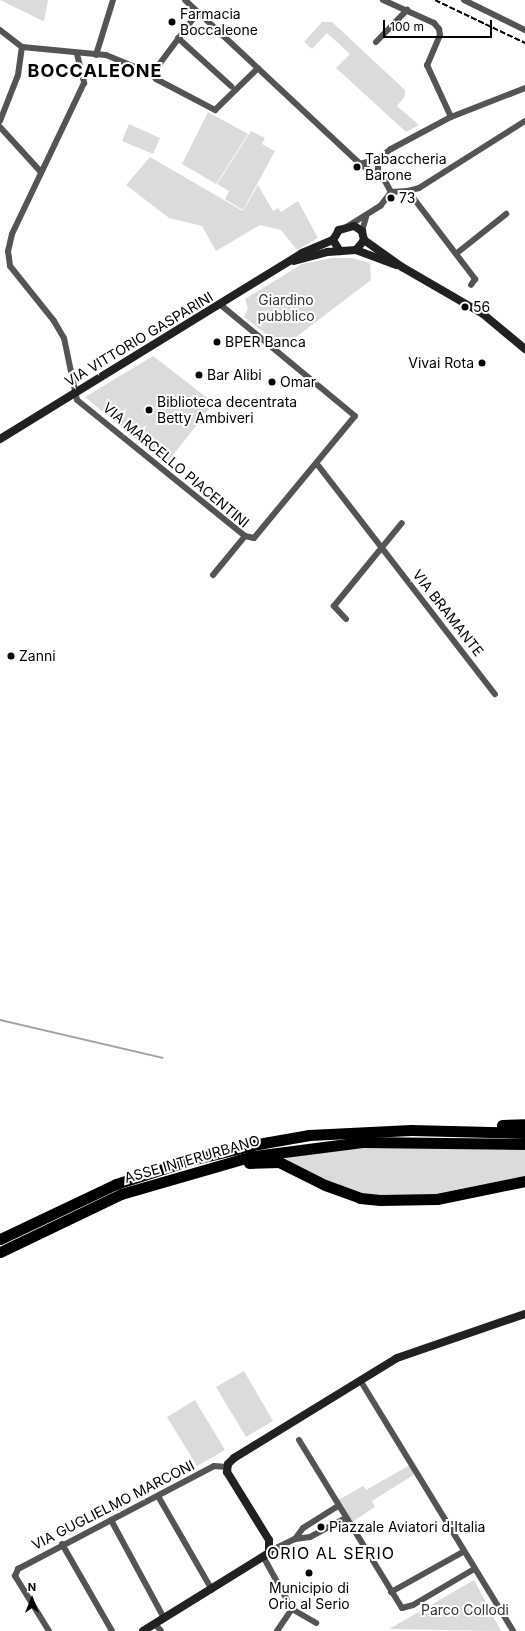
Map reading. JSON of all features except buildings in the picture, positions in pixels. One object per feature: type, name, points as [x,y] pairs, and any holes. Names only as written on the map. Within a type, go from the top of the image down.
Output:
[{"type":"highway","points":[[471,1131],[476,1126],[525,1124]]},
{"type":"highway","name":"ASSE INTERURBANO","points":[[0,1238],[116,1184],[234,1149],[310,1135],[411,1130],[525,1133]]},
{"type":"highway","name":"ASSE INTERURBANO","points":[[0,1252],[84,1209],[153,1184],[253,1156],[314,1146],[395,1141],[525,1144]]},
{"type":"highway","points":[[153,1184],[180,1181],[266,1162],[279,1162],[360,1198],[380,1200],[437,1199],[525,1181]]},
{"type":"street","points":[[96,55],[113,0]]},
{"type":"street","points":[[383,0],[434,22],[439,28],[440,35],[427,65],[451,118]]},
{"type":"street","points":[[464,0],[474,2],[525,30]]},
{"type":"street","points":[[188,1],[360,164],[378,174],[389,184],[391,192],[408,191],[431,180],[525,121]]},
{"type":"street","points":[[376,42],[407,10]]},
{"type":"street","points":[[152,74],[198,12]]},
{"type":"street","points":[[0,30],[22,46],[77,54],[106,55],[152,74],[156,79],[215,110],[258,68]]},
{"type":"street","points":[[178,38],[231,86]]},
{"type":"street","points":[[0,121],[18,76],[22,46]]},
{"type":"street","points":[[75,393],[64,338],[54,321],[16,276],[8,260],[10,239],[83,86],[77,54]]},
{"type":"street","points":[[360,164],[378,159],[390,149],[451,118],[525,88]]},
{"type":"street","points":[[0,126],[41,172]]},
{"type":"street","points":[[378,159],[378,174]]},
{"type":"street","points":[[408,191],[457,253],[475,279],[471,285]]},
{"type":"street","name":"VIA VITTORIO GASPARINI","points":[[0,438],[292,262],[302,253],[333,240],[339,230],[366,217],[386,200],[391,192]]},
{"type":"street","points":[[457,253],[506,214]]},
{"type":"street","points":[[366,217],[362,231],[364,240],[402,267],[483,314],[525,349]]},
{"type":"street","points":[[347,226],[354,226],[362,231]]},
{"type":"street","points":[[333,240],[340,251]]},
{"type":"street","points":[[364,240],[356,250],[402,267]]},
{"type":"street","name":"VIA VITTORIO GASPARINI","points":[[292,262],[340,251],[356,250]]},
{"type":"street","points":[[221,305],[355,416],[258,537],[245,536]]},
{"type":"street","name":"VIA MARCELLO PIACENTINI","points":[[75,393],[77,400],[245,536],[213,575]]},
{"type":"street","name":"VIA BRAMANTE","points":[[317,464],[495,694]]},
{"type":"street","points":[[346,619],[334,606],[402,523]]},
{"type":"street","points":[[270,1551],[269,1540],[229,1477],[227,1467],[234,1458],[403,1355],[525,1314]]},
{"type":"street","points":[[360,1380],[512,1631]]},
{"type":"street","points":[[299,1440],[398,1605],[408,1608],[474,1569]]},
{"type":"street","name":"VIA GUGLIELMO MARCONI","points":[[49,1631],[15,1575],[20,1567],[214,1466],[227,1467]]},
{"type":"street","points":[[158,1496],[212,1590]]},
{"type":"street","points":[[295,1539],[303,1528],[338,1506]]},
{"type":"street","points":[[143,1631],[264,1558],[270,1551],[295,1539],[305,1539],[345,1518]]},
{"type":"street","points":[[111,1520],[164,1618]]},
{"type":"street","points":[[303,1528],[305,1539]]},
{"type":"street","points":[[62,1544],[112,1631]]},
{"type":"street","points":[[391,1592],[463,1552]]},
{"type":"street","points":[[264,1558],[292,1609],[316,1623]]},
{"type":"street","points":[[277,1631],[292,1609]]},
{"type":"street","points":[[155,1624],[161,1631]]},
{"type":"green space","points":[[0,0],[48,0],[44,21],[43,21]]},
{"type":"green space","points":[[322,22],[332,22],[405,90],[405,96],[397,106],[419,125],[406,132],[336,68],[350,54],[327,33],[312,49],[304,42]]},
{"type":"green space","points":[[208,112],[248,134],[216,184],[182,164]]},
{"type":"green space","points":[[129,124],[160,138],[153,154],[122,141]]},
{"type":"green space","points":[[251,131],[265,138],[262,144],[275,151],[243,210],[225,199],[229,191],[217,184]]},
{"type":"green space","points":[[150,157],[243,211],[258,185],[273,211],[278,208],[281,212],[298,201],[318,238],[297,250],[281,230],[260,225],[216,251],[202,226],[169,218],[126,185]]},
{"type":"green space","name":"Giardino pubblico","points":[[332,258],[352,258],[370,263],[371,280],[283,347],[244,317],[248,308],[245,299],[302,264]]},
{"type":"green space","points":[[153,356],[214,403],[166,464],[85,397]]},
{"type":"green space","points":[[363,1147],[525,1149],[525,1177],[415,1199],[364,1195],[334,1185],[285,1160],[282,1155]]},
{"type":"green space","points":[[244,1371],[273,1421],[246,1437],[216,1387]]},
{"type":"green space","points":[[195,1400],[225,1450],[197,1466],[167,1417]]},
{"type":"green space","points":[[410,1465],[415,1474],[372,1501],[375,1507],[349,1524],[335,1502],[363,1486],[366,1490]]},
{"type":"green space","name":"Parco Collodi","points":[[474,1580],[501,1631],[389,1629]]},
{"type":"waterway","points":[[0,1020],[163,1058]]},
{"type":"railway","points":[[435,0],[525,43]]},
{"type":"place","name":"Farmacia Boccaleone","points":[[172,22]]},
{"type":"place","name":"Tabaccheria Barone","points":[[357,167]]},
{"type":"place","name":"73","points":[[391,198]]},
{"type":"place","name":"56","points":[[465,307]]},
{"type":"place","name":"BPER Banca","points":[[217,342]]},
{"type":"place","name":"Vivai Rota","points":[[482,363]]},
{"type":"place","name":"Bar Alibi","points":[[199,375]]},
{"type":"place","name":"Omar","points":[[272,382]]},
{"type":"place","name":"Biblioteca decentrata Betty Ambiveri","points":[[149,410]]},
{"type":"place","name":"Zanni","points":[[11,656]]},
{"type":"place","name":"Piazzale Aviatori d'Italia","points":[[321,1527]]},
{"type":"place","name":"Municipio di Orio al Serio","points":[[309,1573]]},
{"type":"district","name":"BOCCALEONE","points":[[95,71]]},
{"type":"district","name":"ORIO AL SERIO","points":[[331,1553]]}]
